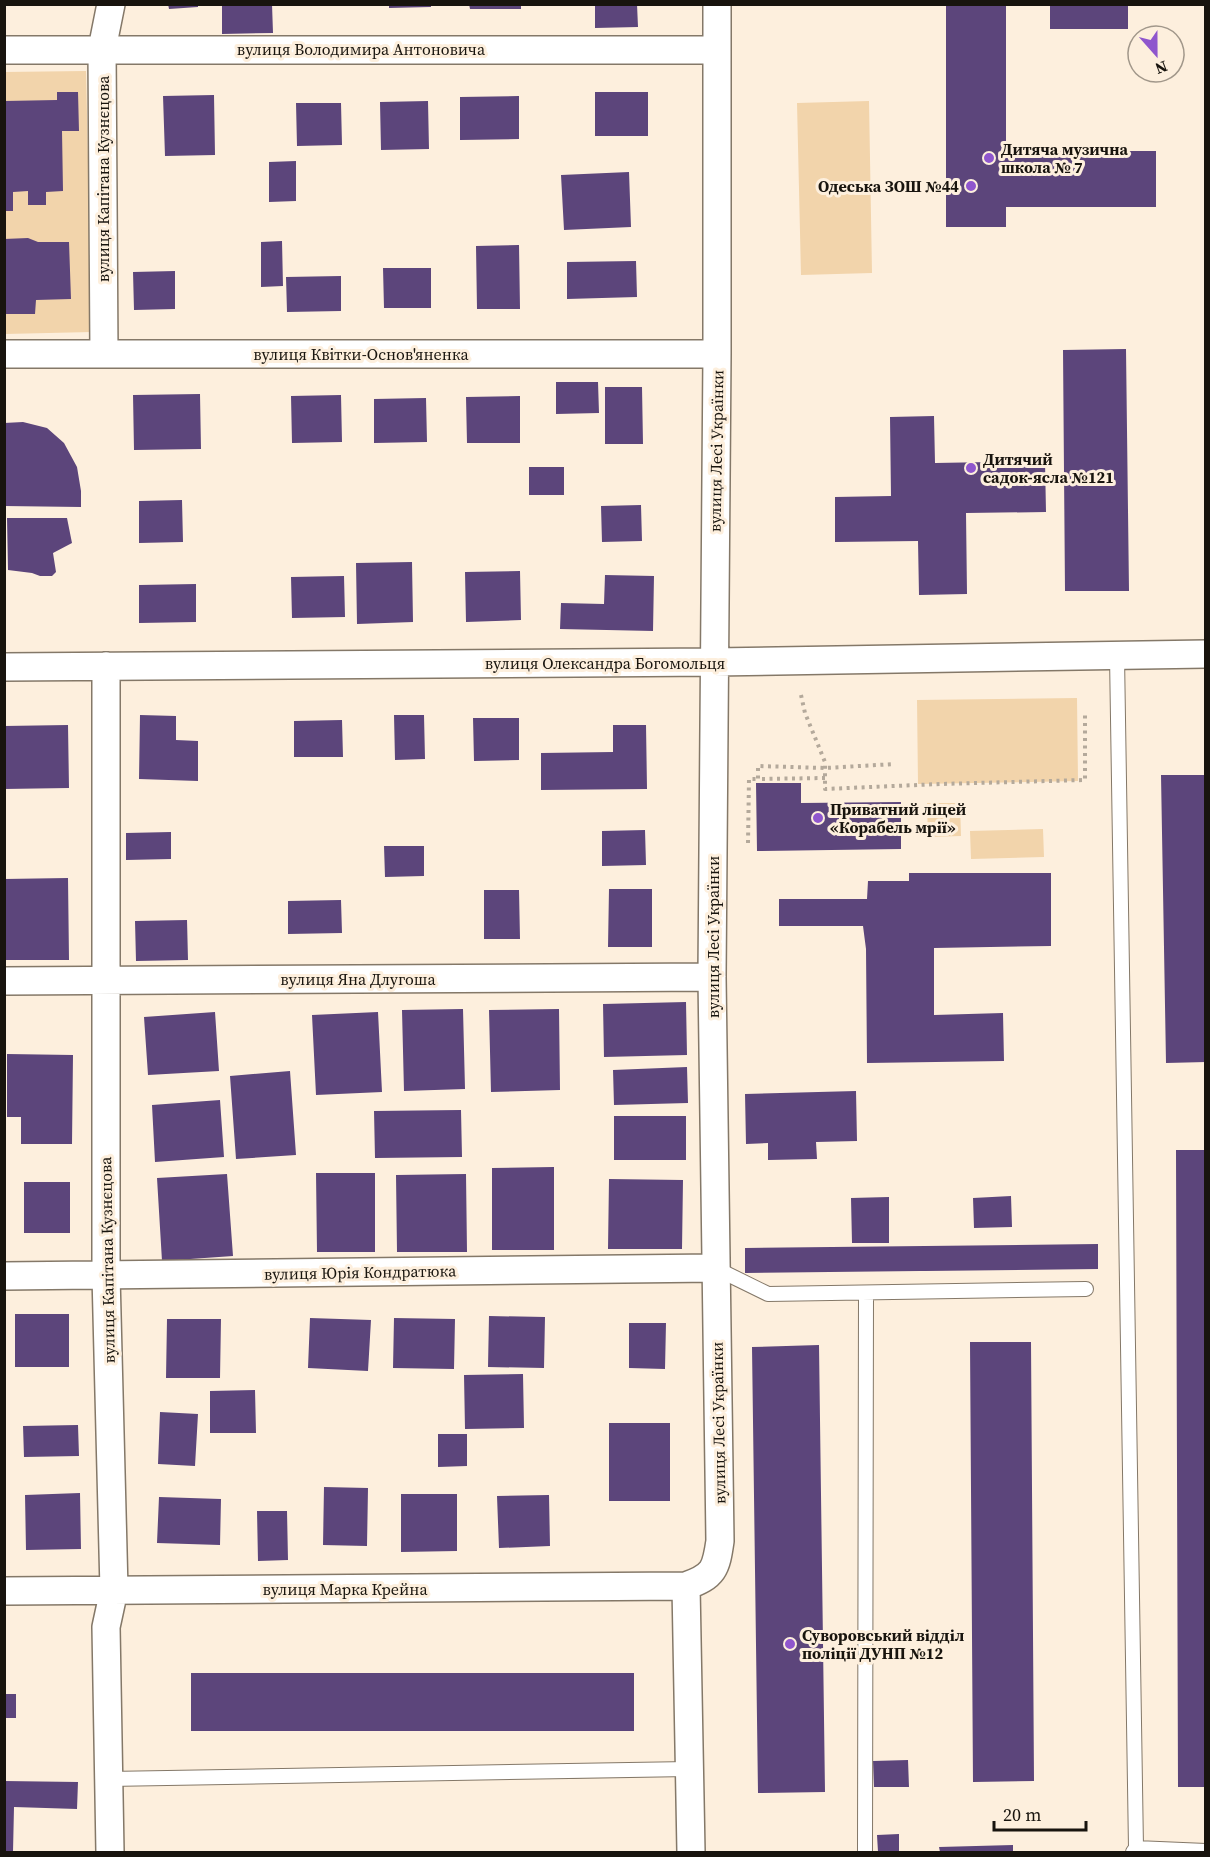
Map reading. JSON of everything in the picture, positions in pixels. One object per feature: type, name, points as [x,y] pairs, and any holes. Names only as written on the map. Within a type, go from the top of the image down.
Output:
[{"type":"street","name":"вулиця Капітана Кузнєцова","points":[[104,354],[102,49],[111,4]]},
{"type":"street","name":"вулиця Лесі Українки","points":[[686,1586],[705,1579],[717,1563],[720,1541],[712,977],[717,4]]},
{"type":"street","name":"вулиця Володимира Антоновича","points":[[4,50],[717,50]]},
{"type":"street","name":"вулиця Квітки-Основ'яненка","points":[[4,354],[717,354]]},
{"type":"street","name":"вулиця Олександра Богомольця","points":[[4,667],[714,662],[1206,654]]},
{"type":"street","name":"вулиця Капітана Кузнєцова","points":[[106,666],[106,1275],[114,1590],[106,1627],[110,1852]]},
{"type":"street","name":"вулиця Яна Длугоша","points":[[4,981],[712,977]]},
{"type":"street","name":"вулиця Юрія Кондратюка","points":[[4,1276],[715,1268]]},
{"type":"street","name":"вулиця Марка Крейна","points":[[4,1592],[686,1586]]},
{"type":"street","points":[[686,1586],[691,1852]]},
{"type":"lane","points":[[1117,656],[1135,1850],[1206,1851]]},
{"type":"lane","points":[[715,1268],[768,1294],[1086,1289]]},
{"type":"lane","points":[[865,1852],[866,1293]]},
{"type":"lane","points":[[108,1779],[690,1769]]},
{"type":"path","points":[[801,694],[805,713],[825,762],[825,789],[1085,780],[1085,713]]},
{"type":"path","points":[[758,779],[758,766],[825,768],[895,764]]},
{"type":"path","points":[[748,843],[749,779],[825,778]]},
{"type":"shaded area","points":[[86,71],[92,332],[5,334],[4,72]]},
{"type":"shaded area","points":[[869,101],[872,273],[801,275],[797,103]]},
{"type":"shaded area","points":[[1077,698],[1078,781],[918,784],[917,700]]},
{"type":"shaded area","points":[[927,803],[960,803],[961,836],[928,837]]},
{"type":"shaded area","points":[[1043,829],[1044,857],[971,859],[970,831]]},
{"type":"building","points":[[168,4],[198,4],[198,7],[169,9]]},
{"type":"building","points":[[222,4],[272,4],[273,33],[222,34]]},
{"type":"building","points":[[389,4],[431,4],[431,7],[389,8]]},
{"type":"building","points":[[469,4],[521,4],[521,9],[470,9]]},
{"type":"building","points":[[595,4],[637,4],[638,27],[595,28]]},
{"type":"building","points":[[946,4],[1006,4],[1006,151],[1156,151],[1156,207],[1006,207],[1006,227],[946,227]]},
{"type":"building","points":[[1050,4],[1128,4],[1126,29],[1050,29]]},
{"type":"building","points":[[57,92],[78,92],[79,131],[62,131],[63,191],[46,192],[46,205],[28,205],[28,191],[13,192],[13,211],[4,211],[5,101],[57,100]]},
{"type":"building","points":[[595,92],[648,92],[648,136],[595,136]]},
{"type":"building","points":[[214,95],[215,155],[165,156],[163,96]]},
{"type":"building","points":[[519,96],[519,139],[460,140],[460,97]]},
{"type":"building","points":[[428,101],[429,149],[381,150],[380,102]]},
{"type":"building","points":[[296,103],[341,103],[342,145],[297,146]]},
{"type":"building","points":[[296,161],[296,201],[269,202],[269,162]]},
{"type":"building","points":[[629,172],[631,227],[564,230],[561,175]]},
{"type":"building","points":[[28,238],[38,242],[69,242],[71,299],[36,300],[35,314],[4,314],[4,239]]},
{"type":"building","points":[[282,241],[283,286],[261,287],[261,242]]},
{"type":"building","points":[[519,245],[520,309],[477,309],[476,246]]},
{"type":"building","points":[[636,261],[637,297],[567,299],[567,262]]},
{"type":"building","points":[[383,268],[431,268],[431,308],[384,308]]},
{"type":"building","points":[[175,271],[175,309],[134,310],[133,272]]},
{"type":"building","points":[[341,276],[341,311],[287,312],[286,277]]},
{"type":"building","points":[[1126,349],[1129,591],[1065,591],[1063,350]]},
{"type":"building","points":[[556,382],[598,382],[599,413],[556,414]]},
{"type":"building","points":[[605,387],[642,387],[643,444],[605,444]]},
{"type":"building","points":[[200,394],[201,449],[134,450],[133,395]]},
{"type":"building","points":[[341,395],[342,442],[292,443],[291,396]]},
{"type":"building","points":[[520,396],[520,443],[467,443],[466,397]]},
{"type":"building","points":[[426,398],[427,442],[374,443],[374,399]]},
{"type":"building","points":[[934,416],[935,463],[1045,461],[1046,512],[966,513],[967,594],[919,595],[918,541],[835,542],[835,497],[891,496],[890,417]]},
{"type":"building","points":[[23,422],[47,428],[64,443],[77,467],[81,507],[4,506],[4,423]]},
{"type":"building","points":[[529,467],[564,467],[564,495],[529,495]]},
{"type":"building","points":[[182,500],[183,542],[139,543],[139,501]]},
{"type":"building","points":[[641,505],[642,541],[602,542],[601,506]]},
{"type":"building","points":[[7,518],[67,518],[72,543],[53,553],[56,572],[52,576],[8,570]]},
{"type":"building","points":[[412,562],[413,622],[357,624],[356,563]]},
{"type":"building","points":[[520,571],[521,620],[466,622],[465,572]]},
{"type":"building","points":[[605,575],[654,576],[653,631],[560,629],[561,603],[604,604]]},
{"type":"building","points":[[344,576],[345,617],[292,618],[291,577]]},
{"type":"building","points":[[196,584],[196,622],[139,623],[139,585]]},
{"type":"building","points":[[140,715],[176,716],[176,740],[198,741],[198,781],[139,779]]},
{"type":"building","points":[[394,715],[424,715],[425,759],[395,760]]},
{"type":"building","points":[[473,718],[519,718],[519,760],[474,761]]},
{"type":"building","points":[[342,720],[343,757],[294,757],[294,721]]},
{"type":"building","points":[[68,725],[69,788],[4,789],[4,726]]},
{"type":"building","points":[[613,725],[646,725],[647,789],[541,790],[541,753],[613,752]]},
{"type":"building","points":[[1161,775],[1206,775],[1206,1062],[1166,1063]]},
{"type":"building","points":[[756,783],[801,783],[801,803],[901,802],[901,849],[757,851]]},
{"type":"building","points":[[645,830],[646,865],[602,866],[602,831]]},
{"type":"building","points":[[171,832],[171,859],[126,860],[126,833]]},
{"type":"building","points":[[384,846],[424,846],[424,876],[385,877]]},
{"type":"building","points":[[909,873],[1051,873],[1051,946],[934,948],[934,1015],[1003,1013],[1004,1061],[867,1063],[866,949],[863,926],[779,926],[779,899],[867,899],[868,881],[909,881]]},
{"type":"building","points":[[68,878],[69,960],[4,960],[4,879]]},
{"type":"building","points":[[609,889],[652,889],[652,947],[608,947]]},
{"type":"building","points":[[484,890],[519,890],[520,939],[484,939]]},
{"type":"building","points":[[341,900],[342,933],[288,934],[288,901]]},
{"type":"building","points":[[187,920],[188,960],[136,961],[135,921]]},
{"type":"building","points":[[686,1002],[687,1055],[604,1057],[603,1004]]},
{"type":"building","points":[[463,1009],[465,1089],[404,1091],[402,1010]]},
{"type":"building","points":[[559,1009],[560,1090],[491,1092],[489,1010]]},
{"type":"building","points":[[215,1012],[219,1071],[148,1075],[144,1017]]},
{"type":"building","points":[[378,1012],[382,1092],[316,1095],[312,1015]]},
{"type":"building","points":[[7,1054],[73,1055],[72,1144],[21,1144],[21,1117],[7,1117]]},
{"type":"building","points":[[687,1067],[688,1103],[614,1105],[613,1070]]},
{"type":"building","points":[[290,1071],[296,1155],[236,1159],[230,1076]]},
{"type":"building","points":[[856,1091],[857,1141],[816,1142],[817,1159],[768,1160],[768,1143],[746,1144],[745,1094]]},
{"type":"building","points":[[220,1100],[224,1157],[155,1162],[152,1105]]},
{"type":"building","points":[[461,1110],[462,1157],[375,1158],[374,1111]]},
{"type":"building","points":[[614,1116],[686,1116],[686,1160],[614,1160]]},
{"type":"building","points":[[1176,1150],[1206,1150],[1206,1787],[1178,1787]]},
{"type":"building","points":[[554,1167],[554,1250],[492,1250],[492,1168]]},
{"type":"building","points":[[316,1173],[375,1173],[375,1252],[317,1252]]},
{"type":"building","points":[[227,1174],[233,1256],[162,1261],[157,1178]]},
{"type":"building","points":[[466,1174],[467,1252],[397,1252],[396,1175]]},
{"type":"building","points":[[609,1179],[683,1180],[682,1249],[608,1249]]},
{"type":"building","points":[[24,1182],[70,1182],[70,1233],[24,1233]]},
{"type":"building","points":[[1011,1196],[1012,1227],[974,1228],[973,1198]]},
{"type":"building","points":[[889,1197],[889,1243],[852,1243],[851,1198]]},
{"type":"building","points":[[1098,1244],[1098,1269],[745,1273],[745,1248]]},
{"type":"building","points":[[15,1314],[69,1314],[69,1367],[15,1367]]},
{"type":"building","points":[[489,1316],[545,1317],[544,1368],[488,1367]]},
{"type":"building","points":[[310,1318],[371,1320],[368,1371],[308,1368]]},
{"type":"building","points":[[394,1318],[455,1319],[454,1369],[393,1368]]},
{"type":"building","points":[[167,1319],[221,1319],[220,1378],[166,1378]]},
{"type":"building","points":[[629,1323],[666,1323],[665,1369],[629,1368]]},
{"type":"building","points":[[970,1342],[1031,1342],[1034,1781],[973,1782]]},
{"type":"building","points":[[819,1345],[825,1792],[758,1793],[752,1347]]},
{"type":"building","points":[[523,1374],[524,1428],[465,1429],[464,1375]]},
{"type":"building","points":[[255,1390],[256,1433],[210,1433],[210,1391]]},
{"type":"building","points":[[160,1412],[198,1414],[195,1466],[158,1464]]},
{"type":"building","points":[[609,1423],[670,1423],[670,1501],[609,1501]]},
{"type":"building","points":[[78,1425],[79,1456],[24,1457],[23,1426]]},
{"type":"building","points":[[438,1434],[467,1434],[467,1466],[438,1467]]},
{"type":"building","points":[[324,1487],[368,1488],[367,1546],[323,1545]]},
{"type":"building","points":[[80,1493],[81,1549],[26,1550],[25,1495]]},
{"type":"building","points":[[401,1494],[457,1494],[457,1551],[401,1552]]},
{"type":"building","points":[[549,1495],[550,1546],[499,1548],[497,1496]]},
{"type":"building","points":[[159,1497],[221,1499],[220,1545],[157,1543]]},
{"type":"building","points":[[257,1511],[287,1511],[288,1560],[258,1561]]},
{"type":"building","points":[[191,1673],[634,1673],[634,1731],[191,1731]]},
{"type":"building","points":[[4,1694],[16,1694],[16,1718],[4,1718]]},
{"type":"building","points":[[908,1760],[909,1787],[874,1787],[873,1761]]},
{"type":"building","points":[[4,1781],[78,1782],[77,1809],[14,1807],[13,1852],[4,1852]]},
{"type":"building","points":[[899,1834],[899,1852],[878,1852],[877,1835]]},
{"type":"building","points":[[1013,1845],[1013,1852],[940,1852],[939,1847]]},
{"type":"place","name":"Дитяча музична школа № 7","points":[[989,158]]},
{"type":"place","name":"Одеська ЗОШ №44","points":[[971,186]]},
{"type":"place","name":"Дитячий садок-ясла №121","points":[[971,468]]},
{"type":"place","name":"Приватний ліцей «Корабель мрії»","points":[[818,818]]},
{"type":"place","name":"Суворовський відділ поліції ДУНП №12","points":[[790,1644]]}]
